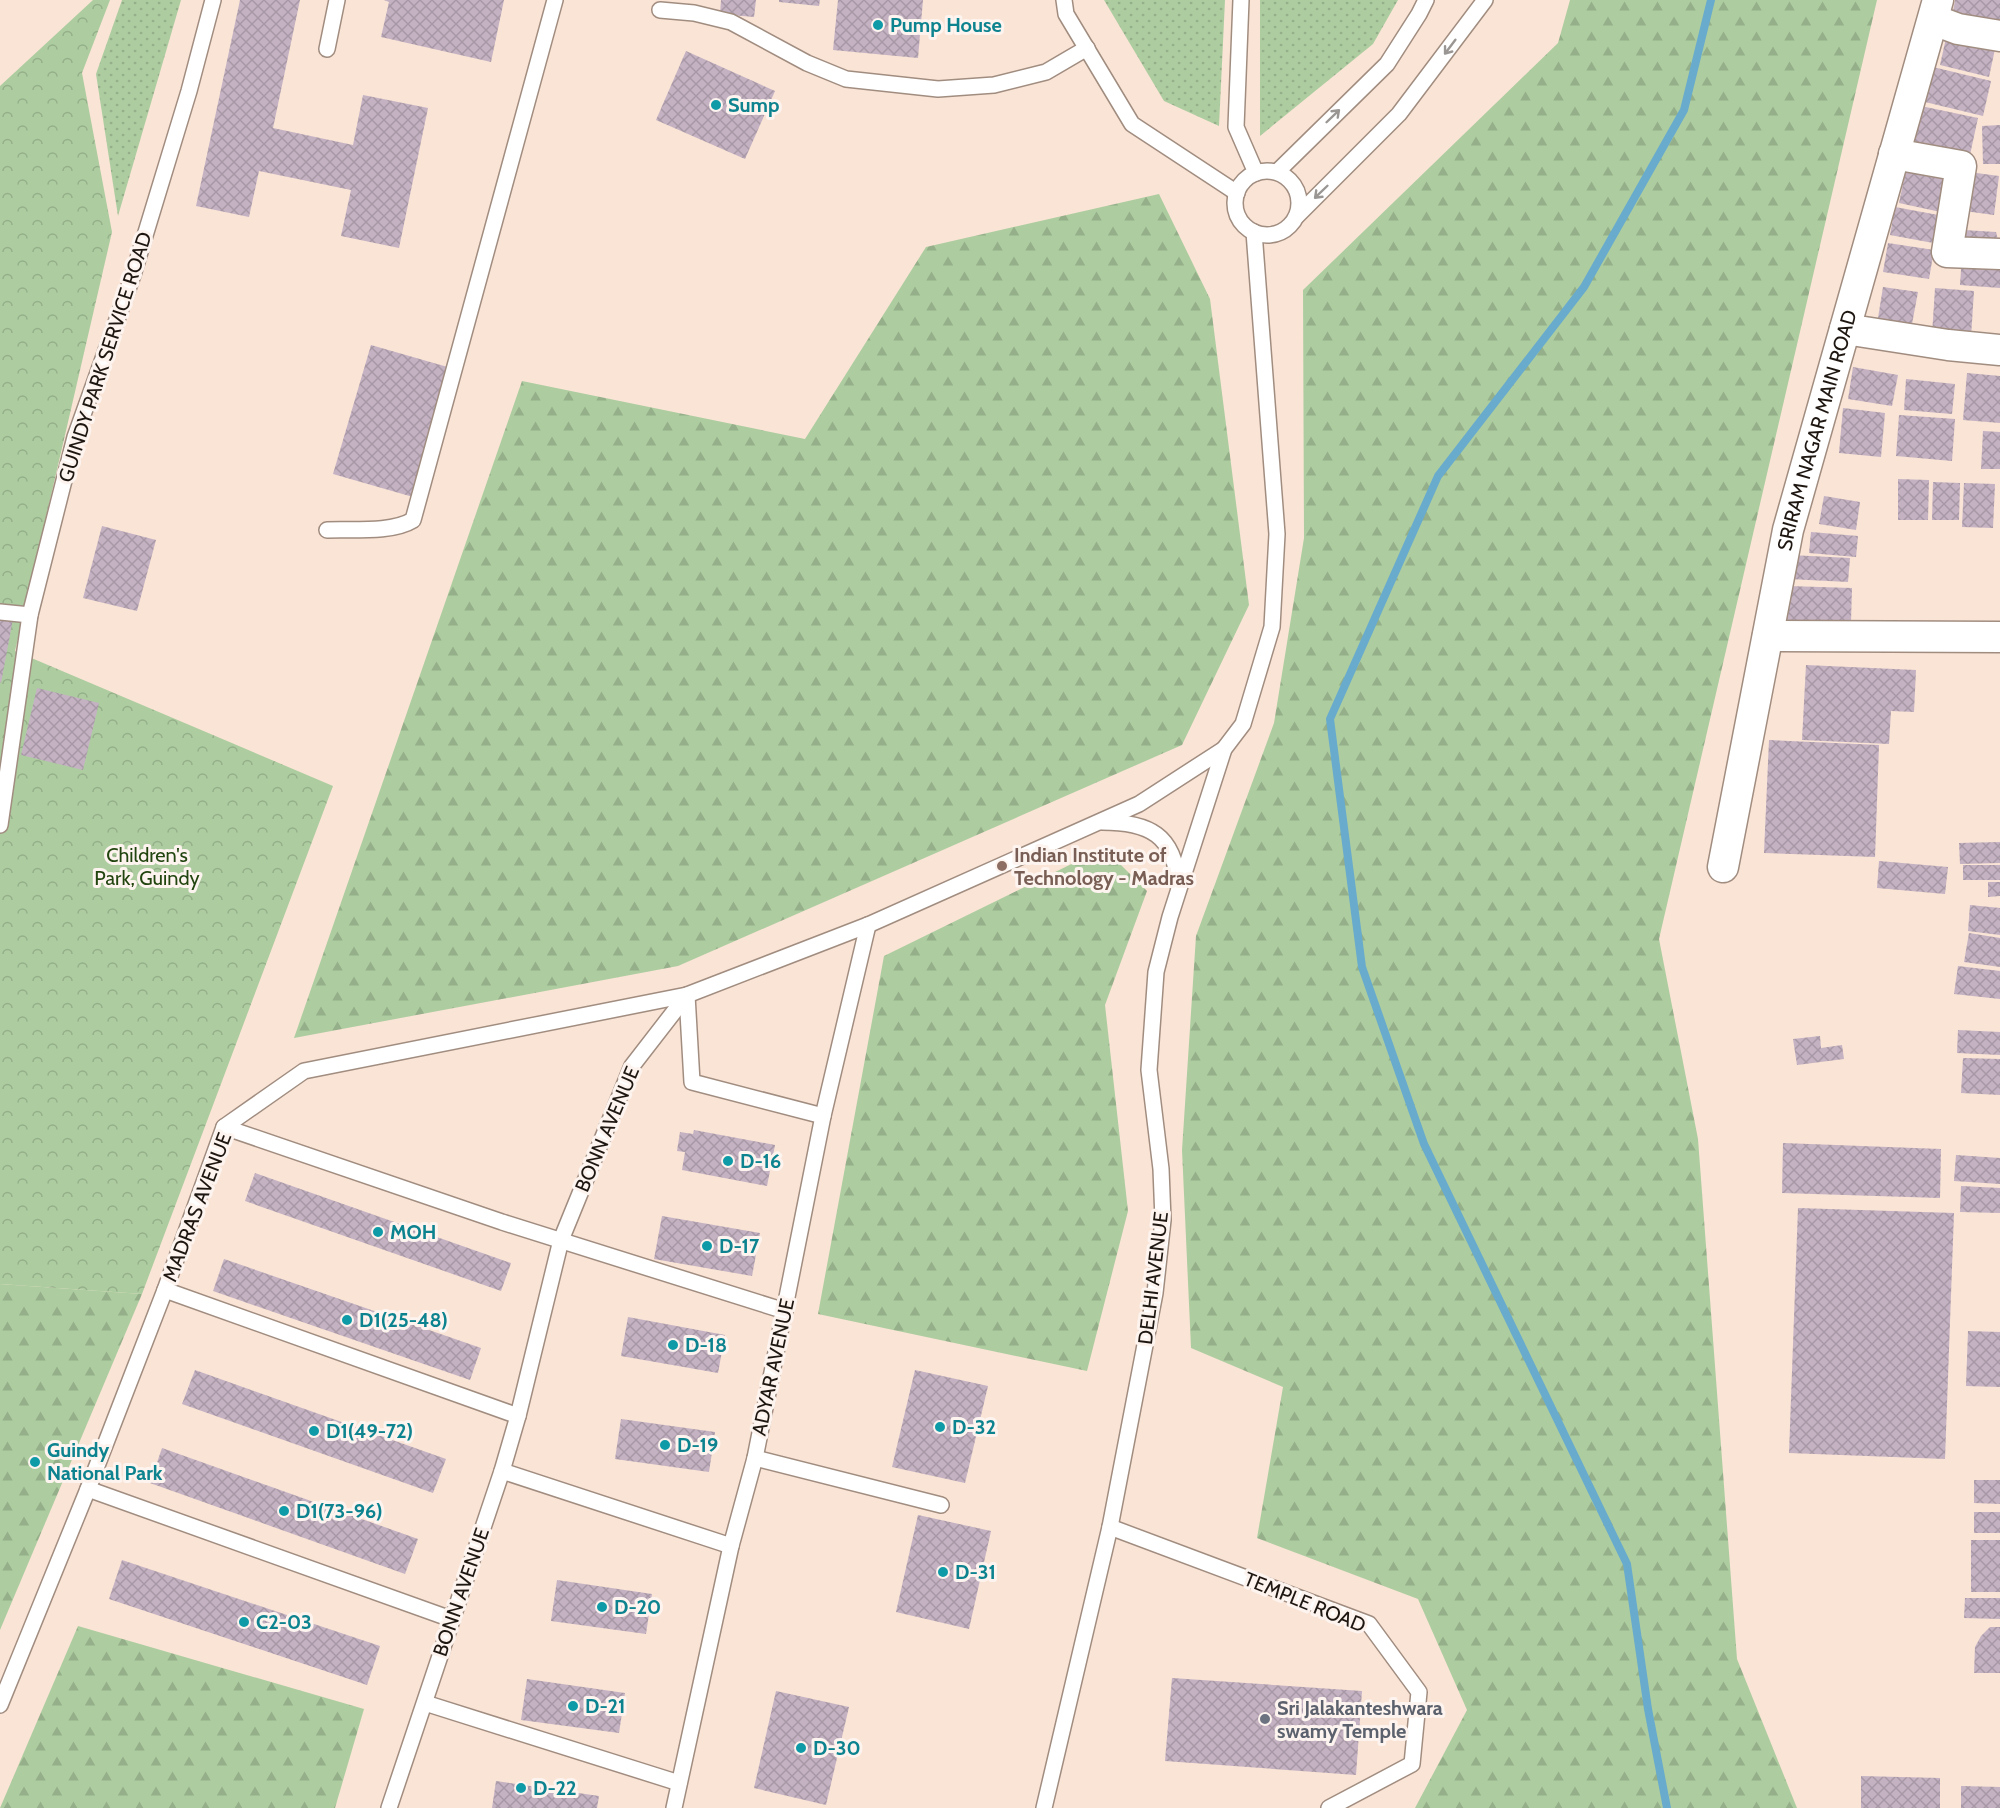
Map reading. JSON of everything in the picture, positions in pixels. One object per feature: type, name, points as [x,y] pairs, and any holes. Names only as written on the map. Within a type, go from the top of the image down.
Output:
[{"type":"street","points":[[1936,10],[1958,29],[2000,36]]},
{"type":"street","name":"SRIRAM NAGAR MAIN ROAD","points":[[1723,867],[1788,531],[1936,10]]},
{"type":"street","points":[[1894,154],[1961,166],[1947,252],[2000,254]]},
{"type":"street","points":[[1845,329],[1948,345],[2000,350]]},
{"type":"street","points":[[1768,636],[2000,637]]},
{"type":"lane","name":"GUINDY PARK SERVICE ROAD","points":[[0,825],[30,615],[75,437],[133,275],[189,91],[213,0]]},
{"type":"lane","points":[[327,49],[337,0]]},
{"type":"lane","points":[[327,530],[378,528],[406,524],[413,520],[555,0]]},
{"type":"lane","points":[[1064,0],[1066,14],[1132,124],[1238,193]]},
{"type":"lane","points":[[1241,0],[1236,127],[1256,173]]},
{"type":"lane","points":[[1276,172],[1387,64],[1426,0]]},
{"type":"lane","points":[[1297,216],[1300,205],[1298,195],[1294,185],[1286,177],[1276,172],[1266,171],[1256,173],[1241,184],[1235,202],[1240,220],[1254,232],[1264,235],[1274,234],[1292,224],[1297,216],[1398,114],[1485,0]]},
{"type":"lane","points":[[660,10],[694,13],[731,22],[807,63],[846,79],[938,89],[994,85],[1046,72],[1087,48]]},
{"type":"lane","points":[[823,1116],[692,1082],[687,995],[868,925],[1138,804],[1224,749],[1243,724],[1272,627],[1276,534],[1254,232]]},
{"type":"lane","points":[[0,612],[30,615]]},
{"type":"lane","name":"DELHI AVENUE","points":[[1044,1808],[1110,1527],[1157,1282],[1163,1220],[1161,1169],[1149,1070],[1156,972],[1224,749]]},
{"type":"lane","points":[[1099,822],[1129,824],[1157,835],[1175,861],[1178,894]]},
{"type":"lane","name":"ADYAR AVENUE","points":[[674,1808],[731,1546],[755,1458],[823,1116],[868,925]]},
{"type":"lane","name":"MADRAS AVENUE","points":[[0,1705],[88,1489],[165,1290],[224,1127],[304,1071],[687,995]]},
{"type":"lane","name":"BONN AVENUE","points":[[389,1808],[502,1471],[518,1416],[561,1240],[632,1066],[687,995]]},
{"type":"lane","points":[[224,1127],[502,1222],[785,1311]]},
{"type":"lane","points":[[165,1290],[518,1416]]},
{"type":"lane","points":[[755,1458],[942,1505]]},
{"type":"lane","points":[[502,1471],[731,1546]]},
{"type":"lane","points":[[88,1489],[451,1619]]},
{"type":"lane","name":"TEMPLE ROAD","points":[[1110,1527],[1369,1624],[1419,1692],[1412,1764],[1329,1808]]},
{"type":"lane","points":[[425,1703],[679,1783]]},
{"type":"green space","name":"Children's Park, Guindy","points":[[93,0],[110,0],[82,73],[112,232],[15,651],[333,786],[142,1294],[0,1284],[0,86]]},
{"type":"green space","points":[[122,0],[181,0],[118,216],[96,74]]},
{"type":"green space","points":[[1104,0],[1225,0],[1219,126],[1164,101]]},
{"type":"green space","points":[[1260,0],[1398,0],[1373,44],[1260,136]]},
{"type":"green space","points":[[1570,0],[1877,0],[1659,939],[1698,1139],[1737,1659],[1797,1808],[1415,1808],[1467,1710],[1418,1599],[1257,1538],[1283,1387],[1191,1348],[1182,1150],[1196,936],[1274,723],[1304,538],[1303,290],[1558,43]]},
{"type":"green space","points":[[1159,194],[1210,299],[1249,605],[1182,745],[678,966],[294,1038],[522,381],[805,439],[926,247]]},
{"type":"green space","points":[[1104,848],[1147,891],[1105,1005],[1128,1211],[1087,1371],[818,1314],[884,956]]},
{"type":"green space","name":"Guindy National Park","points":[[0,1284],[142,1294],[0,1630]]},
{"type":"green space","points":[[78,1626],[364,1709],[335,1808],[0,1808]]},
{"type":"building","points":[[240,0],[300,0],[273,128],[353,145],[363,95],[428,108],[399,248],[341,236],[351,190],[259,171],[249,217],[196,206]]},
{"type":"building","points":[[384,0],[504,0],[491,62],[381,37],[389,2]]},
{"type":"building","points":[[721,0],[756,0],[754,17],[720,14]]},
{"type":"building","points":[[779,0],[820,0],[819,6],[779,2]]},
{"type":"building","name":"Pump House","points":[[838,0],[923,0],[918,58],[833,50]]},
{"type":"building","points":[[1955,0],[2000,0],[2000,20],[1953,12]]},
{"type":"building","points":[[1946,38],[1995,49],[1989,77],[1940,65]]},
{"type":"building","name":"Sump","points":[[686,51],[775,91],[745,159],[656,120]]},
{"type":"building","points":[[1933,67],[1991,81],[1983,116],[1925,102]]},
{"type":"building","points":[[1921,106],[1978,118],[1968,164],[1912,152]]},
{"type":"building","points":[[2000,125],[2000,164],[1983,164],[1982,126]]},
{"type":"building","points":[[1908,160],[1954,169],[1945,213],[1899,203]]},
{"type":"building","points":[[1962,171],[1999,176],[1994,215],[1957,210]]},
{"type":"building","points":[[1895,207],[1949,217],[1944,245],[1890,235]]},
{"type":"building","points":[[1964,230],[1996,232],[2000,249],[1959,246]]},
{"type":"building","points":[[1888,243],[1934,250],[1929,279],[1883,272]]},
{"type":"building","points":[[1962,255],[2000,257],[2000,288],[1960,285]]},
{"type":"building","points":[[1883,287],[1918,292],[1912,324],[1878,318]]},
{"type":"building","points":[[1935,288],[1974,291],[1971,337],[1932,335]]},
{"type":"building","points":[[371,345],[451,368],[413,497],[333,474]]},
{"type":"building","points":[[1853,367],[1898,375],[1892,406],[1848,399]]},
{"type":"building","points":[[1967,373],[2000,376],[2000,423],[1963,420]]},
{"type":"building","points":[[1906,379],[1955,384],[1952,414],[1904,410]]},
{"type":"building","points":[[1843,408],[1885,413],[1881,457],[1839,453]]},
{"type":"building","points":[[1899,415],[1955,419],[1952,461],[1896,456]]},
{"type":"building","points":[[1983,431],[2000,432],[2000,469],[1981,469]]},
{"type":"building","points":[[1898,479],[1929,480],[1928,520],[1898,520]]},
{"type":"building","points":[[1933,482],[1960,483],[1959,520],[1932,520]]},
{"type":"building","points":[[1964,483],[1995,484],[1993,528],[1962,527]]},
{"type":"building","points":[[1824,496],[1860,502],[1856,530],[1819,524]]},
{"type":"building","points":[[102,526],[156,540],[137,611],[83,598]]},
{"type":"building","points":[[1811,532],[1858,536],[1856,557],[1809,553]]},
{"type":"building","points":[[1790,555],[1850,558],[1848,582],[1789,579]]},
{"type":"building","points":[[1788,586],[1852,588],[1851,622],[1787,620]]},
{"type":"building","points":[[0,616],[13,619],[1,683],[0,682]]},
{"type":"building","points":[[1806,665],[1916,670],[1914,712],[1891,711],[1889,744],[1802,740]]},
{"type":"building","points":[[37,688],[99,703],[83,770],[21,755]]},
{"type":"building","points":[[1769,740],[1879,745],[1875,857],[1764,853]]},
{"type":"building","points":[[2000,842],[2000,863],[1960,864],[1959,843]]},
{"type":"building","points":[[1879,861],[1948,867],[1945,894],[1877,888]]},
{"type":"building","points":[[1963,865],[2000,865],[2000,880],[1963,880]]},
{"type":"building","points":[[1988,882],[2000,882],[2000,896],[1988,897]]},
{"type":"building","points":[[1970,905],[2000,908],[2000,935],[1968,931]]},
{"type":"building","points":[[1969,933],[2000,938],[2000,967],[1964,962]]},
{"type":"building","points":[[1958,966],[2000,971],[2000,999],[1954,994]]},
{"type":"building","points":[[1958,1030],[2000,1032],[2000,1055],[1957,1053]]},
{"type":"building","points":[[1820,1036],[1821,1048],[1842,1045],[1844,1059],[1797,1065],[1793,1039]]},
{"type":"building","points":[[1963,1058],[2000,1059],[2000,1095],[1961,1093]]},
{"type":"building","name":"D-16","points":[[694,1130],[775,1145],[767,1186],[682,1170],[685,1152],[677,1151],[680,1132],[693,1134]]},
{"type":"building","points":[[1783,1143],[1941,1149],[1940,1198],[1782,1193]]},
{"type":"building","points":[[1956,1155],[2000,1158],[2000,1184],[1954,1181]]},
{"type":"building","name":"MOH","points":[[255,1173],[511,1263],[501,1291],[245,1201]]},
{"type":"building","points":[[1961,1186],[2000,1188],[2000,1213],[1960,1212]]},
{"type":"building","points":[[1798,1208],[1954,1213],[1945,1459],[1789,1453]]},
{"type":"building","name":"D-17","points":[[662,1216],[760,1233],[752,1276],[654,1259]]},
{"type":"building","name":"D1(25-48)","points":[[224,1259],[481,1348],[470,1380],[213,1291]]},
{"type":"building","name":"D-18","points":[[628,1317],[725,1335],[718,1373],[621,1356]]},
{"type":"building","points":[[1968,1331],[2000,1332],[2000,1387],[1966,1386]]},
{"type":"building","name":"D1(49-72)","points":[[195,1370],[446,1459],[433,1493],[182,1404]]},
{"type":"building","name":"D-32","points":[[915,1370],[988,1386],[965,1483],[892,1467]]},
{"type":"building","name":"D-19","points":[[621,1419],[715,1432],[709,1472],[615,1459]]},
{"type":"building","name":"D1(73-96)","points":[[162,1448],[418,1539],[405,1574],[150,1483]]},
{"type":"building","points":[[1974,1480],[2000,1480],[2000,1504],[1974,1503]]},
{"type":"building","points":[[1974,1512],[2000,1512],[2000,1533],[1974,1533]]},
{"type":"building","name":"D-31","points":[[918,1515],[991,1531],[969,1629],[896,1612]]},
{"type":"building","points":[[1971,1540],[2000,1540],[2000,1592],[1971,1592]]},
{"type":"building","name":"C2-03","points":[[122,1560],[380,1646],[367,1685],[109,1599]]},
{"type":"building","name":"D-20","points":[[557,1580],[652,1594],[646,1634],[551,1621]]},
{"type":"building","points":[[1965,1598],[2000,1598],[2000,1619],[1964,1618]]},
{"type":"building","points":[[1990,1627],[2000,1627],[2000,1673],[1974,1673],[1975,1647]]},
{"type":"building","points":[[1172,1678],[1362,1691],[1356,1775],[1165,1761]]},
{"type":"building","name":"D-21","points":[[527,1679],[625,1693],[619,1733],[521,1720]]},
{"type":"building","name":"D-30","points":[[776,1691],[849,1707],[826,1805],[754,1788]]},
{"type":"building","points":[[1861,1776],[1940,1778],[1940,1808],[1861,1808]]},
{"type":"building","name":"D-22","points":[[496,1781],[599,1796],[597,1808],[492,1808]]},
{"type":"building","points":[[1961,1786],[2000,1787],[2000,1808],[1961,1808]]},
{"type":"waterway","points":[[1667,1808],[1648,1709],[1627,1564],[1424,1144],[1362,967],[1330,719],[1438,476],[1584,287],[1684,110],[1711,0]]},
{"type":"place","name":"Pump House","points":[[878,25]]},
{"type":"place","name":"Sump","points":[[716,105]]},
{"type":"place","name":"Indian Institute of Technology - Madras","points":[[1002,866]]},
{"type":"place","name":"D-16","points":[[728,1161]]},
{"type":"place","name":"MOH","points":[[378,1232]]},
{"type":"place","name":"D-17","points":[[707,1246]]},
{"type":"place","name":"D1(25-48)","points":[[347,1320]]},
{"type":"place","name":"D-18","points":[[673,1345]]},
{"type":"place","name":"D-32","points":[[940,1427]]},
{"type":"place","name":"D1(49-72)","points":[[314,1431]]},
{"type":"place","name":"D-19","points":[[665,1445]]},
{"type":"place","name":"Guindy National Park","points":[[35,1462]]},
{"type":"place","name":"D1(73-96)","points":[[284,1511]]},
{"type":"place","name":"D-31","points":[[943,1572]]},
{"type":"place","name":"D-20","points":[[602,1607]]},
{"type":"place","name":"C2-03","points":[[244,1622]]},
{"type":"place","name":"D-21","points":[[573,1706]]},
{"type":"place","name":"Sri Jalakanteshwara swamy Temple","points":[[1265,1719]]},
{"type":"place","name":"D-30","points":[[801,1748]]},
{"type":"place","name":"D-22","points":[[521,1788]]}]
